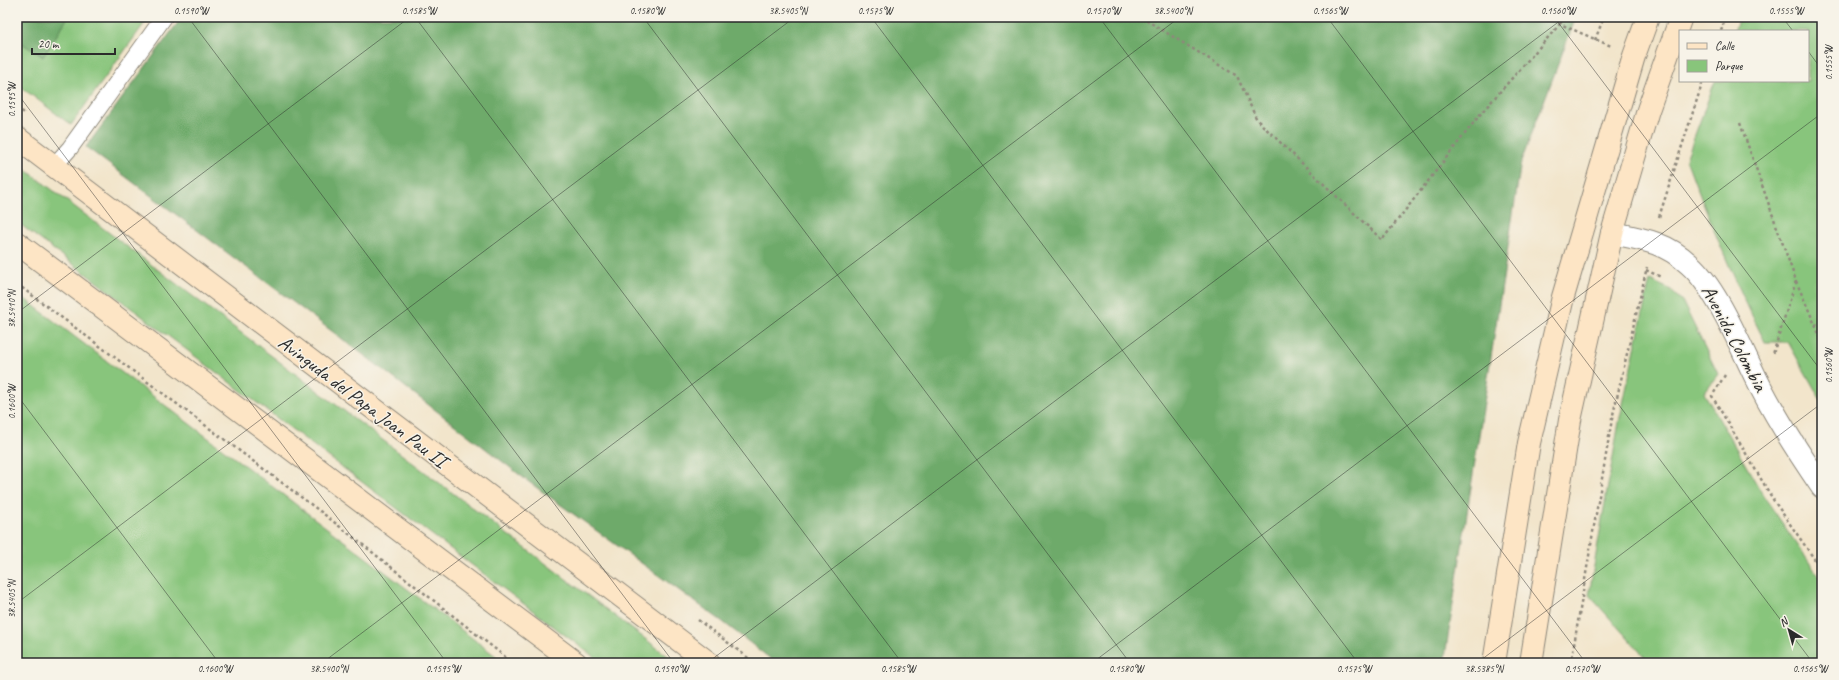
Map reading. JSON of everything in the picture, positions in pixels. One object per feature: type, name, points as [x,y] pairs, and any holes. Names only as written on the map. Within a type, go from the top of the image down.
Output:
[{"type":"main road","points":[[1494,663],[1529,443],[1563,297],[1634,56],[1648,17]]},
{"type":"main road","points":[[1531,663],[1570,420],[1612,233],[1648,110],[1681,17]]},
{"type":"main road","name":"Avinguda del Papa Joan Pau II","points":[[17,138],[709,663]]},
{"type":"main road","points":[[17,243],[576,663]]},
{"type":"street","name":"Avenida Colombia","points":[[1612,233],[1652,241],[1689,264],[1701,276],[1721,307],[1761,388],[1805,462],[1822,486]]},
{"type":"lane","points":[[54,166],[70,148],[164,17]]},
{"type":"path","points":[[1141,17],[1237,76],[1257,120],[1382,240],[1482,112],[1560,24],[1564,17]]},
{"type":"path","points":[[1559,17],[1560,24]]},
{"type":"path","points":[[1595,40],[1604,17]]},
{"type":"path","points":[[1721,30],[1726,17]]},
{"type":"path","points":[[1560,24],[1634,56]]},
{"type":"path","points":[[1571,663],[1612,419],[1652,241],[1703,82]]},
{"type":"path","points":[[1740,123],[1796,281],[1822,341]]},
{"type":"path","points":[[1646,270],[1667,279]]},
{"type":"path","points":[[1761,388],[1796,281]]},
{"type":"path","points":[[17,284],[325,515],[514,663]]},
{"type":"path","points":[[1815,325],[1822,323]]},
{"type":"path","points":[[1722,369],[1726,376],[1712,396],[1774,501],[1822,570]]},
{"type":"green space","points":[[17,17],[149,17],[71,125],[17,84]]},
{"type":"green space","points":[[17,17],[68,17],[43,57],[17,40]]},
{"type":"green space","points":[[182,17],[1576,17],[1521,162],[1444,663],[776,663],[723,622],[529,482],[365,356],[86,147]]},
{"type":"green space","points":[[1739,17],[1822,17],[1822,402],[1788,342],[1765,342],[1723,251],[1686,159],[1715,82],[1809,82],[1809,30],[1734,30]]},
{"type":"green space","points":[[17,163],[677,663],[602,663],[17,222]]},
{"type":"green space","points":[[1650,280],[1669,289],[1682,301],[1718,374],[1704,393],[1763,495],[1822,581],[1822,663],[1650,663],[1589,595],[1619,422]]},
{"type":"green space","points":[[17,293],[505,663],[17,663]]}]
